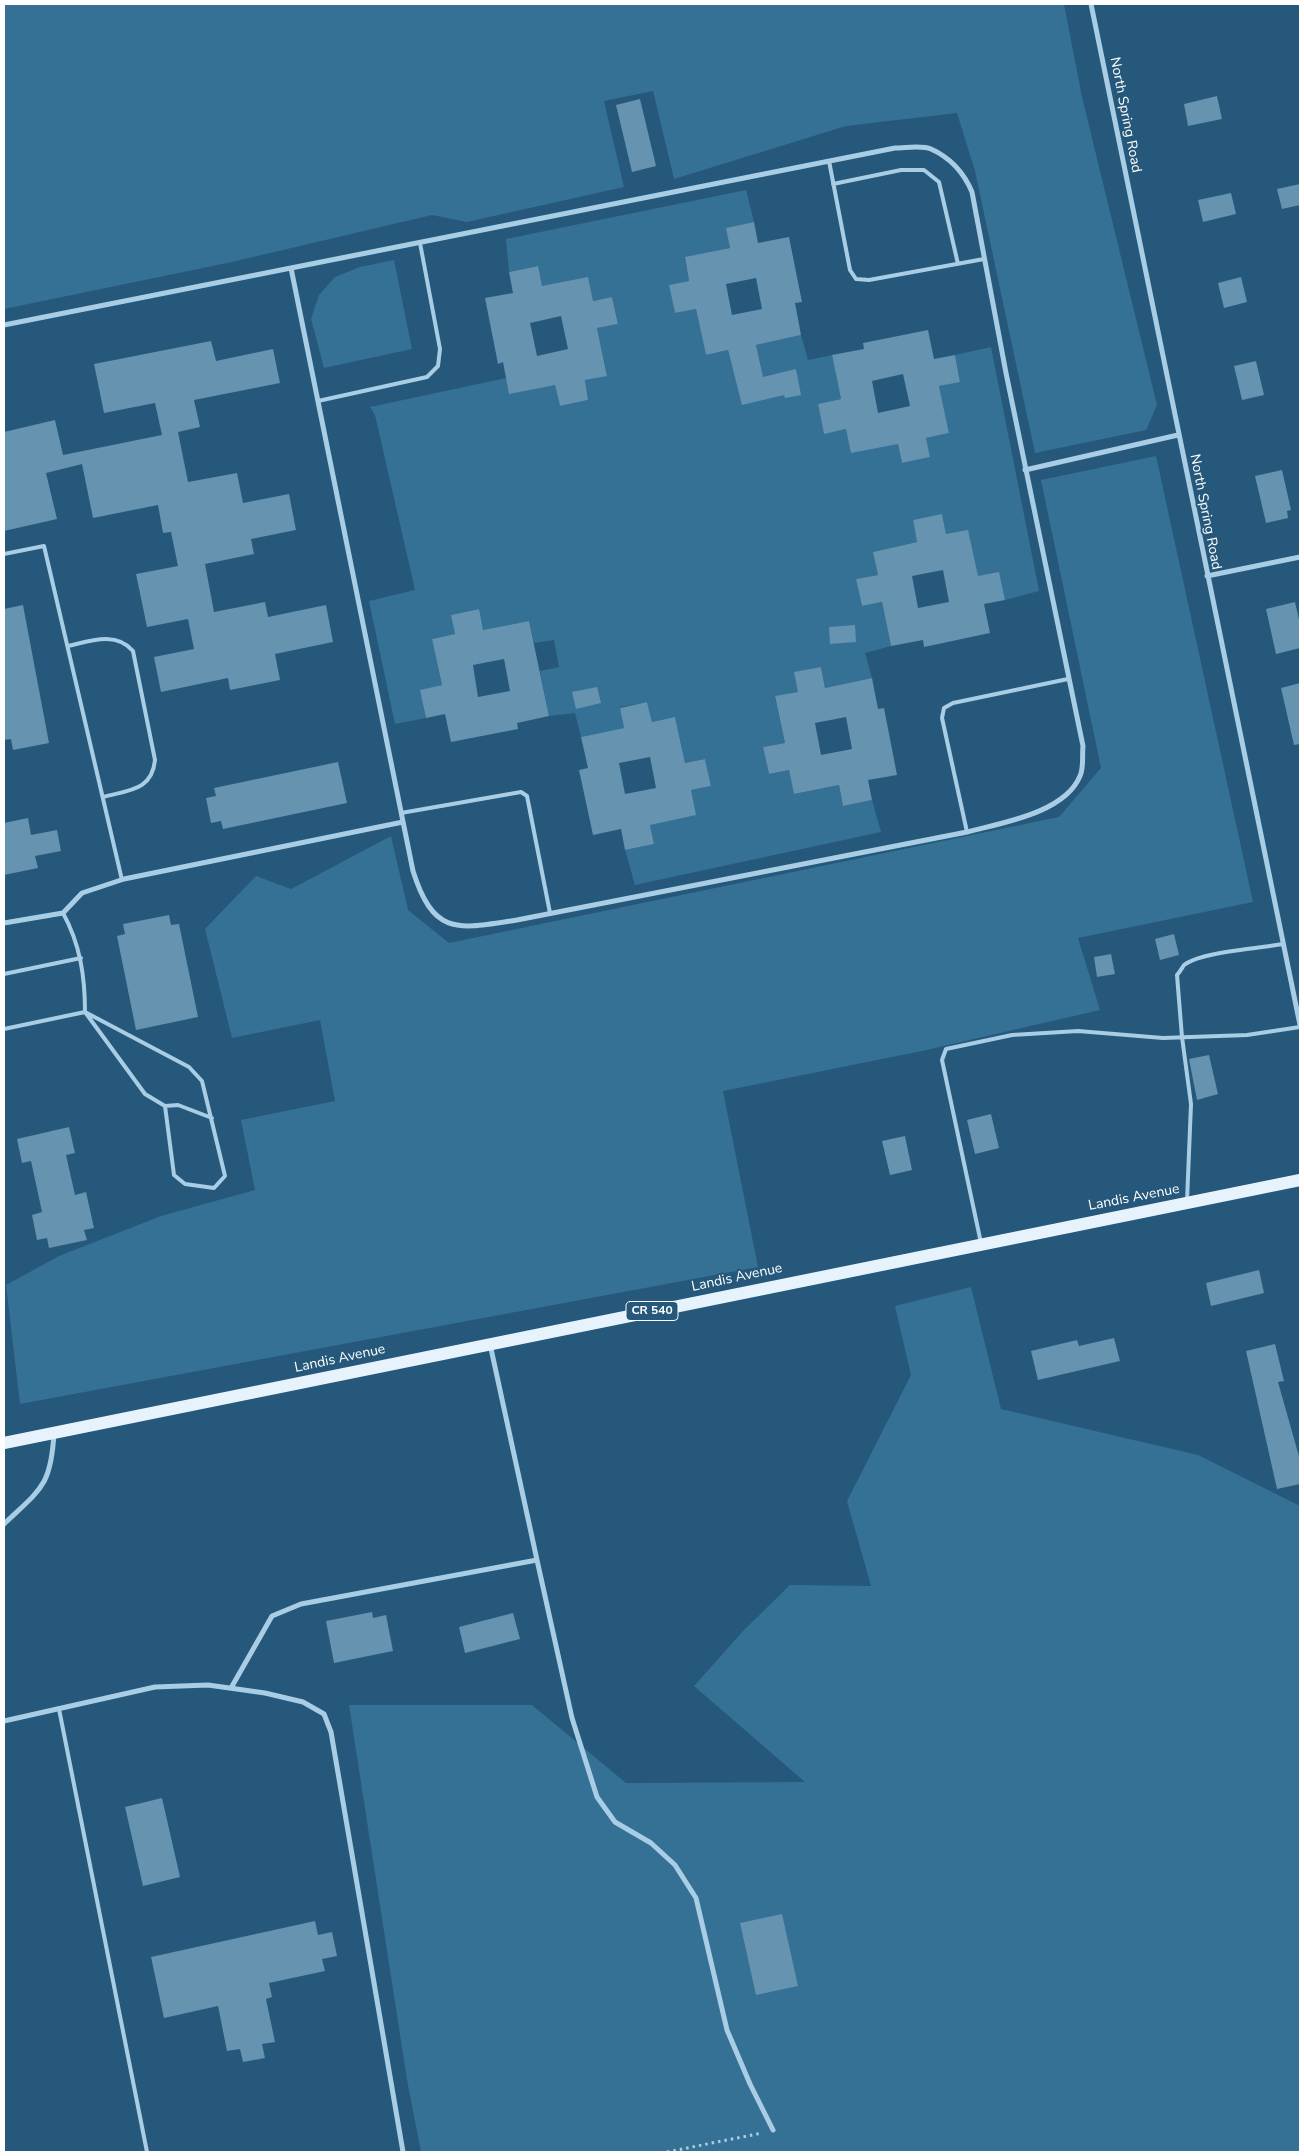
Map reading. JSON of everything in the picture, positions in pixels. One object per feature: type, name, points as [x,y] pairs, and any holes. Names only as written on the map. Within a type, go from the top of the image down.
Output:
[{"type":"main road","name":"Landis Avenue","points":[[4,1443],[1300,1180]]},
{"type":"street","name":"North Spring Road","points":[[1091,4],[1300,1026]]},
{"type":"street","points":[[4,325],[895,148],[930,149],[951,162],[965,175],[972,192],[1025,470],[1083,746],[1081,775],[1071,791],[1056,803],[1038,811],[967,832],[465,928],[439,919],[426,905],[420,892],[403,822],[292,268]]},
{"type":"street","points":[[1025,470],[1178,435]]},
{"type":"street","points":[[1207,576],[1300,558]]},
{"type":"street","points":[[4,923],[63,913],[82,893],[122,880],[403,822]]},
{"type":"street","points":[[490,1344],[572,1718],[597,1797],[615,1822],[651,1844],[675,1864],[696,1898],[726,2030],[773,2130]]},
{"type":"street","points":[[4,1524],[36,1494],[45,1481],[52,1464],[54,1433]]},
{"type":"street","points":[[231,1688],[272,1616],[282,1610],[301,1604],[538,1560]]},
{"type":"street","points":[[4,1721],[155,1687],[208,1685],[265,1693],[303,1702],[324,1714],[330,1732],[403,2152]]},
{"type":"lane","points":[[829,161],[850,270],[856,279],[869,280],[984,259]]},
{"type":"lane","points":[[833,184],[901,170],[924,170],[939,182],[958,264]]},
{"type":"lane","points":[[318,401],[427,376],[438,366],[440,349],[420,243]]},
{"type":"lane","points":[[4,554],[44,546],[122,880]]},
{"type":"lane","points":[[68,646],[113,638],[126,643],[133,651],[155,760],[154,770],[150,780],[140,786],[103,797]]},
{"type":"lane","points":[[967,832],[942,718],[944,708],[953,703],[1068,679]]},
{"type":"lane","points":[[401,813],[521,792],[527,796],[550,913]]},
{"type":"lane","points":[[63,913],[73,930],[81,958],[85,1012],[145,1094],[165,1106],[178,1105],[212,1118]]},
{"type":"lane","points":[[1186,1203],[1191,1104],[1182,1037],[1178,975],[1184,965],[1214,955],[1284,944]]},
{"type":"lane","points":[[4,974],[81,958]]},
{"type":"lane","points":[[4,1029],[85,1012],[189,1067],[202,1081],[225,1176],[214,1188],[185,1184],[174,1175],[165,1106]]},
{"type":"lane","points":[[981,1244],[942,1060],[946,1049],[1012,1034],[1078,1031],[1182,1037],[1247,1035],[1300,1026]]},
{"type":"lane","points":[[58,1708],[148,2152]]},
{"type":"path","points":[[667,2152],[773,2130]]},
{"type":"shaded area","points":[[4,4],[1064,4],[1082,97],[1157,405],[1146,430],[1035,453],[975,171],[957,113],[846,126],[674,179],[653,91],[604,101],[624,187],[467,222],[432,215],[232,262],[4,309]]},
{"type":"shaded area","points":[[746,190],[754,222],[727,228],[730,248],[685,258],[689,281],[669,285],[675,313],[696,309],[706,355],[728,350],[733,370],[760,365],[756,345],[801,335],[808,360],[832,355],[841,399],[818,404],[824,433],[846,429],[898,444],[902,463],[930,457],[926,438],[949,433],[939,386],[960,381],[955,355],[991,347],[1039,591],[1005,600],[978,576],[946,534],[942,515],[913,520],[917,542],[873,552],[878,575],[856,579],[862,606],[882,602],[891,646],[865,653],[872,678],[825,688],[821,667],[798,692],[775,697],[785,743],[763,747],[769,774],[789,770],[794,794],[839,785],[843,806],[872,800],[881,832],[635,885],[625,850],[654,844],[650,825],[691,790],[711,786],[705,759],[685,763],[675,717],[652,722],[647,702],[620,707],[624,728],[581,737],[575,713],[549,716],[540,671],[559,667],[554,640],[534,643],[529,621],[483,630],[478,609],[452,615],[455,634],[432,639],[442,685],[421,690],[426,718],[395,724],[369,601],[415,590],[375,415],[370,407],[506,378],[555,385],[560,406],[588,400],[585,380],[607,375],[597,328],[618,324],[612,297],[593,301],[542,286],[537,266],[509,272],[506,239]]},
{"type":"shaded area","points":[[394,260],[412,349],[324,368],[311,319],[319,295],[335,277],[360,267]]},
{"type":"shaded area","points":[[1156,456],[1253,902],[1078,938],[1100,1010],[922,1051],[723,1091],[758,1267],[20,1404],[6,1285],[59,1256],[161,1216],[255,1190],[241,1120],[335,1101],[320,1020],[232,1038],[205,929],[256,876],[291,889],[391,836],[408,910],[449,943],[1059,817],[1101,768],[1041,480]]},
{"type":"shaded area","points":[[971,1287],[1001,1409],[1198,1455],[1300,1506],[1300,2152],[421,2152],[407,2080],[349,1705],[532,1705],[626,1783],[805,1782],[694,1686],[743,1631],[790,1585],[871,1586],[847,1501],[911,1375],[895,1306]]},
{"type":"building","points":[[1217,96],[1222,119],[1188,126],[1184,104]]},
{"type":"building","points":[[640,99],[656,166],[632,172],[616,105]]},
{"type":"building","points":[[1300,184],[1300,205],[1282,209],[1277,189]]},
{"type":"building","points":[[1231,193],[1236,214],[1203,222],[1198,200]]},
{"type":"building","points":[[754,222],[758,243],[789,237],[802,302],[795,303],[801,335],[756,345],[763,377],[796,369],[801,395],[785,398],[784,395],[742,405],[728,350],[706,355],[696,309],[675,313],[669,285],[689,281],[685,257],[730,248],[726,228]],"holes":[[[756,278],[762,309],[732,315],[726,284]]]},
{"type":"building","points":[[538,266],[542,286],[588,277],[593,301],[612,297],[618,324],[597,328],[607,376],[585,380],[588,400],[560,406],[555,385],[509,394],[503,362],[498,364],[485,298],[513,293],[509,272]],"holes":[[[561,316],[568,349],[537,356],[530,323]]]},
{"type":"building","points":[[1241,277],[1247,302],[1224,308],[1218,283]]},
{"type":"building","points":[[928,330],[934,359],[955,355],[960,382],[939,386],[949,433],[926,438],[930,457],[902,463],[898,444],[851,453],[846,429],[824,434],[818,404],[841,399],[832,355],[864,349],[863,343]],"holes":[[[903,374],[910,406],[878,413],[872,381]]]},
{"type":"building","points":[[211,341],[216,361],[273,349],[280,383],[194,400],[200,427],[178,432],[188,482],[237,473],[243,503],[289,494],[296,530],[251,539],[254,554],[205,564],[214,612],[265,602],[268,617],[326,605],[333,642],[275,654],[280,680],[230,690],[228,678],[161,692],[154,657],[194,649],[188,619],[147,627],[136,574],[178,566],[171,532],[163,533],[158,505],[93,518],[82,464],[46,473],[57,519],[4,531],[4,432],[55,420],[63,455],[162,435],[155,403],[104,413],[94,364]]},
{"type":"building","points":[[1256,361],[1264,395],[1242,400],[1234,366]]},
{"type":"building","points":[[1282,470],[1291,510],[1287,511],[1288,518],[1266,523],[1255,476]]},
{"type":"building","points":[[942,514],[946,534],[968,530],[978,576],[999,572],[1005,600],[984,604],[990,633],[924,647],[923,640],[891,646],[882,602],[862,606],[856,579],[878,575],[873,552],[917,542],[913,520]],"holes":[[[943,570],[949,602],[918,608],[912,576]]]},
{"type":"building","points":[[1295,602],[1300,624],[1300,648],[1276,654],[1266,609]]},
{"type":"building","points":[[23,605],[49,743],[13,750],[11,739],[4,740],[4,609]]},
{"type":"building","points":[[479,609],[483,630],[529,621],[549,716],[517,723],[518,729],[451,742],[445,714],[426,718],[420,690],[442,685],[432,639],[455,634],[451,615]],"holes":[[[504,659],[510,691],[478,697],[473,665]]]},
{"type":"building","points":[[855,625],[856,642],[830,644],[829,627]]},
{"type":"building","points":[[821,667],[825,688],[872,678],[878,709],[884,708],[897,775],[868,780],[872,800],[843,806],[839,785],[794,794],[789,770],[769,774],[763,747],[785,743],[775,696],[798,692],[794,672]],"holes":[[[846,717],[852,749],[821,755],[815,723]]]},
{"type":"building","points":[[1300,683],[1300,744],[1294,745],[1281,688]]},
{"type":"building","points":[[597,687],[601,703],[576,709],[572,692]]},
{"type":"building","points":[[647,702],[652,722],[675,717],[685,763],[705,759],[711,786],[691,790],[696,815],[650,825],[654,844],[625,850],[621,829],[593,835],[579,770],[588,768],[581,737],[624,728],[620,708]],"holes":[[[650,757],[656,788],[625,794],[619,763]]]},
{"type":"building","points":[[338,762],[347,803],[223,829],[221,821],[211,823],[206,798],[216,796],[214,788]]},
{"type":"building","points":[[28,818],[31,835],[57,830],[61,851],[35,856],[38,868],[4,875],[4,823]]},
{"type":"building","points":[[169,915],[171,925],[179,924],[198,1017],[136,1030],[117,936],[125,934],[123,924]]},
{"type":"building","points":[[1174,934],[1179,955],[1160,960],[1155,939]]},
{"type":"building","points":[[1111,954],[1115,974],[1097,977],[1094,957]]},
{"type":"building","points":[[1209,1055],[1218,1094],[1197,1100],[1189,1059]]},
{"type":"building","points":[[991,1114],[999,1148],[975,1154],[967,1120]]},
{"type":"building","points":[[69,1127],[75,1153],[66,1155],[75,1195],[86,1192],[94,1228],[84,1230],[87,1240],[49,1248],[47,1238],[37,1240],[32,1215],[42,1212],[31,1161],[22,1163],[17,1139]]},
{"type":"building","points":[[905,1136],[912,1170],[890,1175],[882,1141]]},
{"type":"building","points":[[1259,1270],[1264,1293],[1211,1306],[1206,1283]]},
{"type":"building","points":[[1114,1338],[1120,1361],[1038,1380],[1031,1351],[1077,1340],[1079,1346]]},
{"type":"building","points":[[1275,1344],[1284,1381],[1278,1382],[1300,1460],[1300,1484],[1277,1489],[1246,1351]]},
{"type":"building","points":[[372,1612],[373,1618],[386,1615],[393,1651],[334,1663],[326,1621]]},
{"type":"building","points":[[513,1613],[520,1639],[465,1653],[459,1627]]},
{"type":"building","points":[[162,1798],[180,1877],[143,1886],[125,1807]]},
{"type":"building","points":[[782,1914],[798,1986],[756,1995],[740,1923]]},
{"type":"building","points":[[315,1921],[318,1935],[332,1932],[337,1956],[322,1959],[325,1971],[269,1983],[272,1997],[266,1999],[275,2042],[262,2044],[265,2058],[243,2062],[240,2049],[227,2051],[218,2006],[164,2018],[151,1957]]}]
